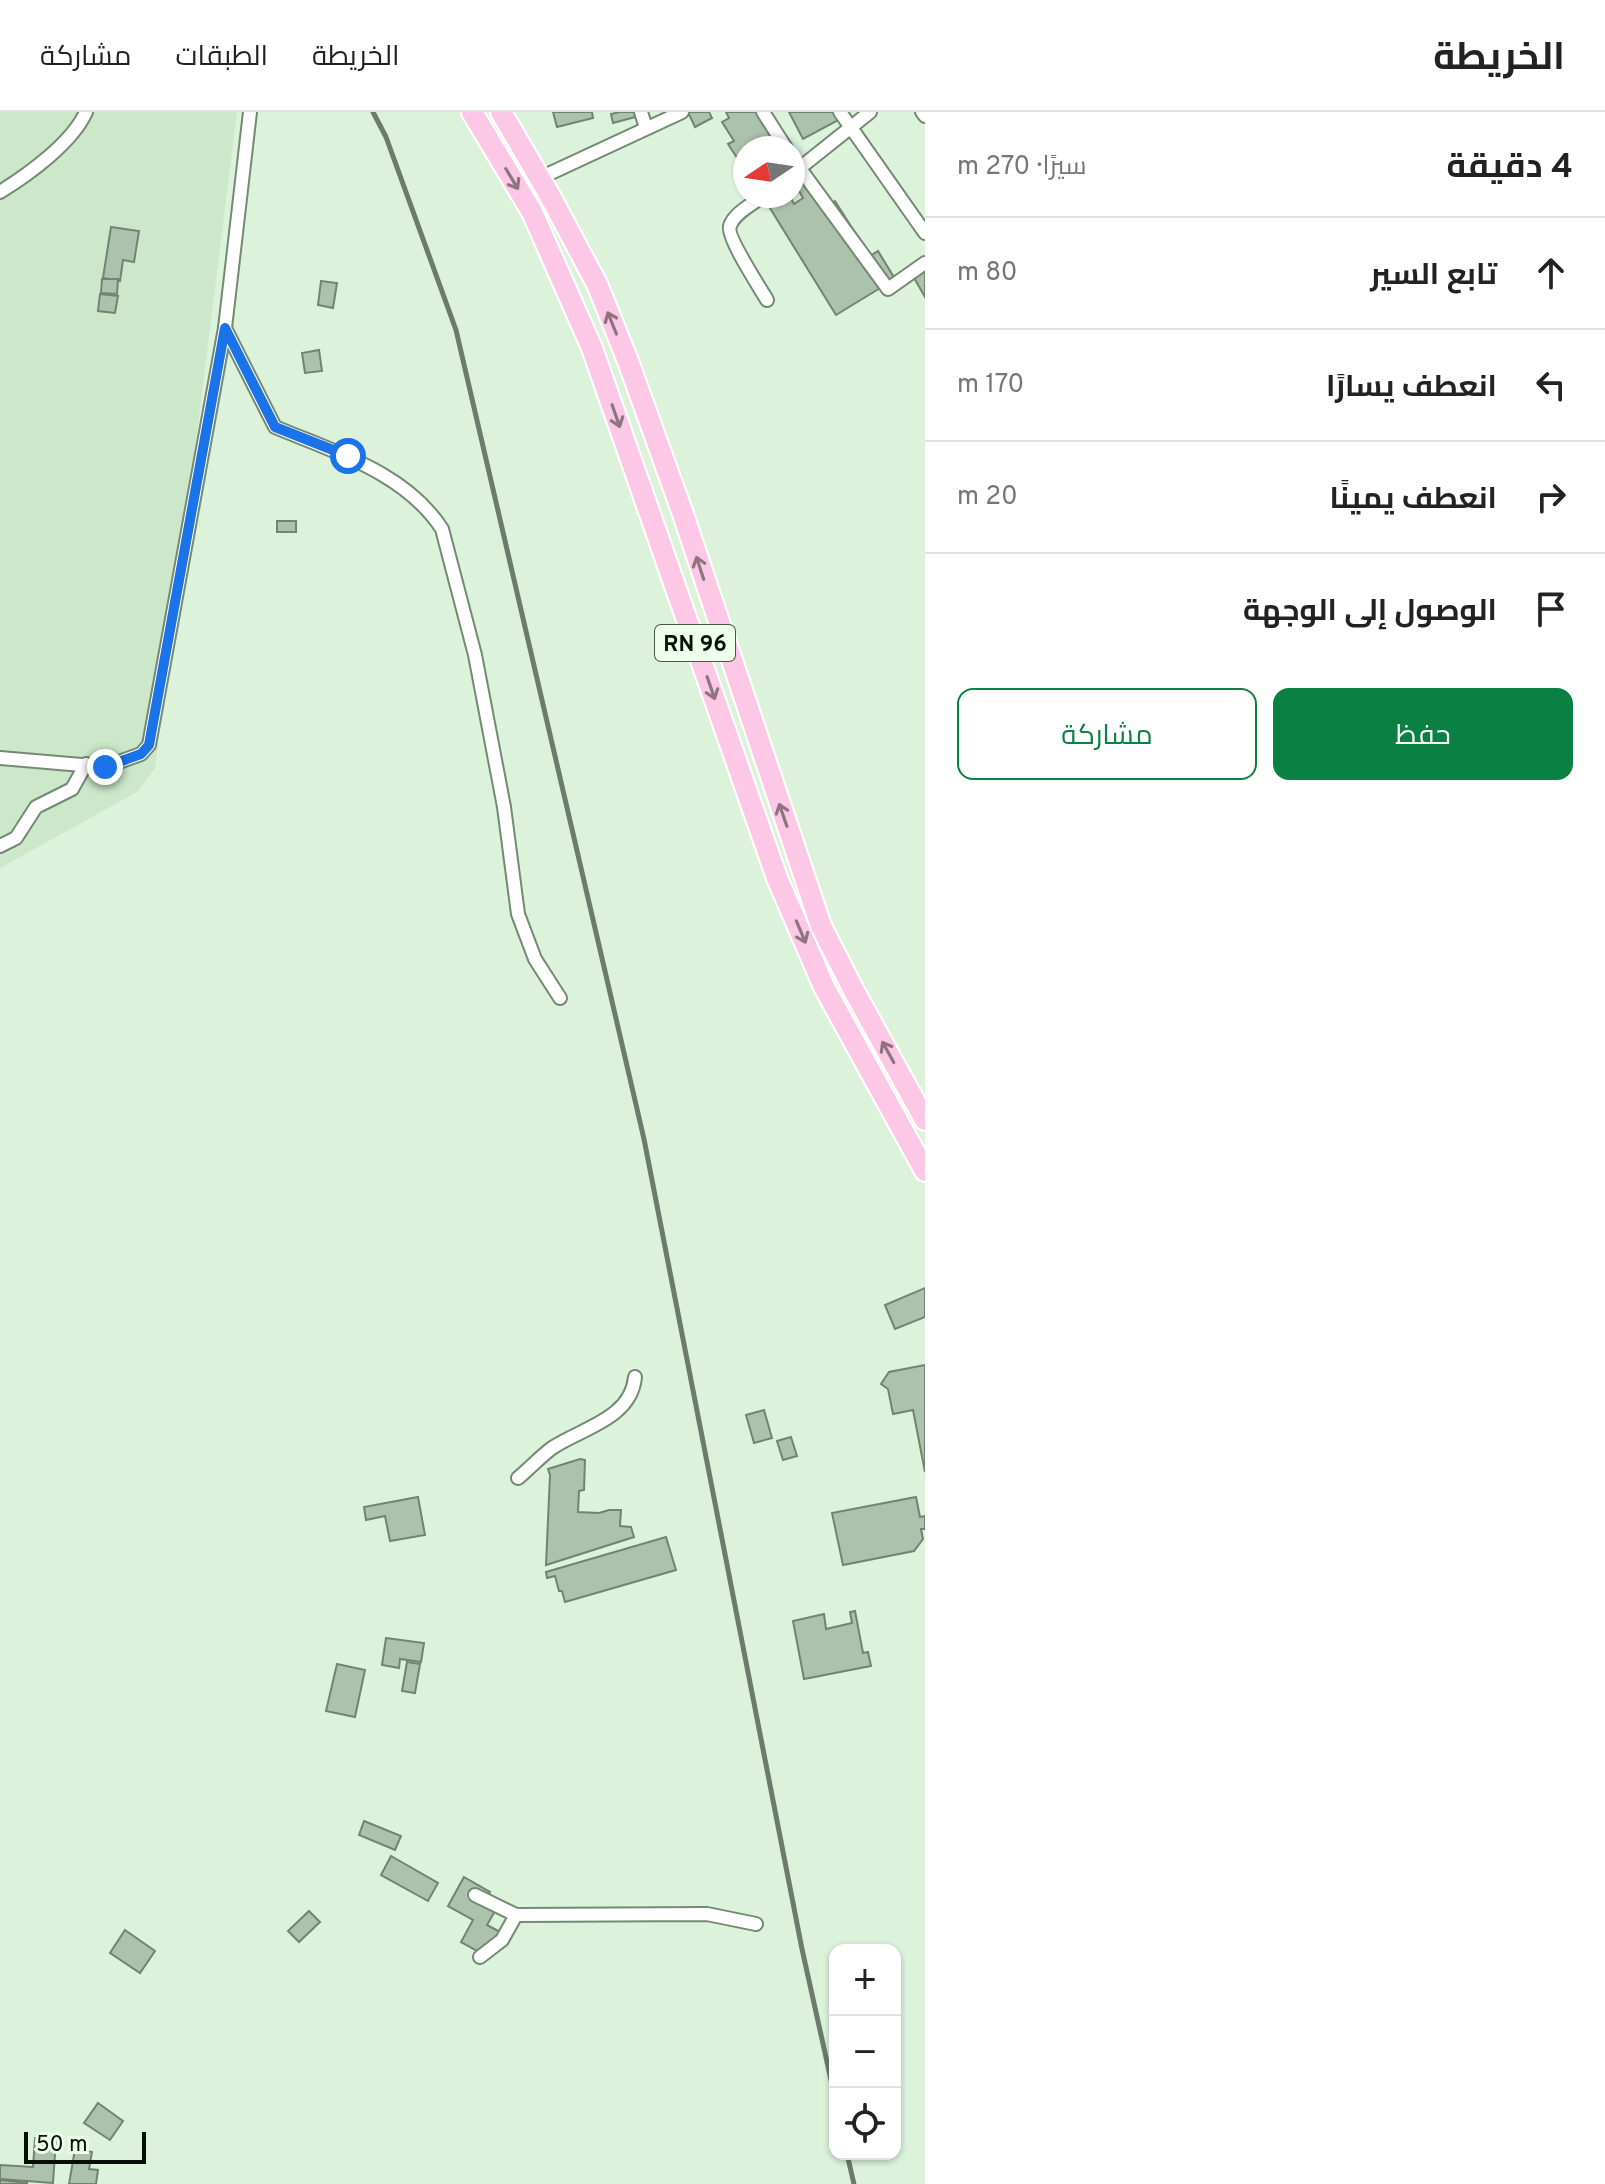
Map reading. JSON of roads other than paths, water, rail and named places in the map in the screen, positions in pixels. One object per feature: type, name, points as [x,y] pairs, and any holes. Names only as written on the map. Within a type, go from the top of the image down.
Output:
[{"type":"main road","name":"RN 96","points":[[472,112],[532,212],[592,348],[777,878],[824,987],[925,1171]]},
{"type":"main road","name":"RN 96","points":[[501,112],[597,284],[683,514],[821,926],[925,1120]]},
{"type":"street","points":[[0,192],[27,175],[66,140],[86,112]]},
{"type":"street","points":[[0,758],[105,767],[141,754],[149,745],[225,328],[250,112]]},
{"type":"street","points":[[641,112],[646,128]]},
{"type":"street","points":[[540,178],[682,112]]},
{"type":"street","points":[[763,112],[778,136]]},
{"type":"street","points":[[840,112],[925,233]]},
{"type":"street","points":[[805,160],[870,112]]},
{"type":"street","points":[[805,180],[888,289],[925,263]]},
{"type":"street","points":[[747,208],[730,226],[730,231],[767,300]]},
{"type":"street","points":[[225,328],[275,427],[379,471],[431,512],[442,529],[478,670],[504,807],[518,914],[535,959],[560,998]]},
{"type":"street","points":[[0,846],[16,838],[36,807],[72,789],[86,764]]},
{"type":"street","points":[[518,1478],[551,1449],[627,1403],[635,1377]]},
{"type":"street","points":[[475,1895],[516,1915],[707,1914],[756,1924]]},
{"type":"street","points":[[480,1957],[502,1940],[516,1915]]},
{"type":"railway","points":[[373,112],[386,137],[456,330],[644,1139],[802,1949],[833,2088]]},
{"type":"railway","points":[[848,2160],[854,2184]]}]
